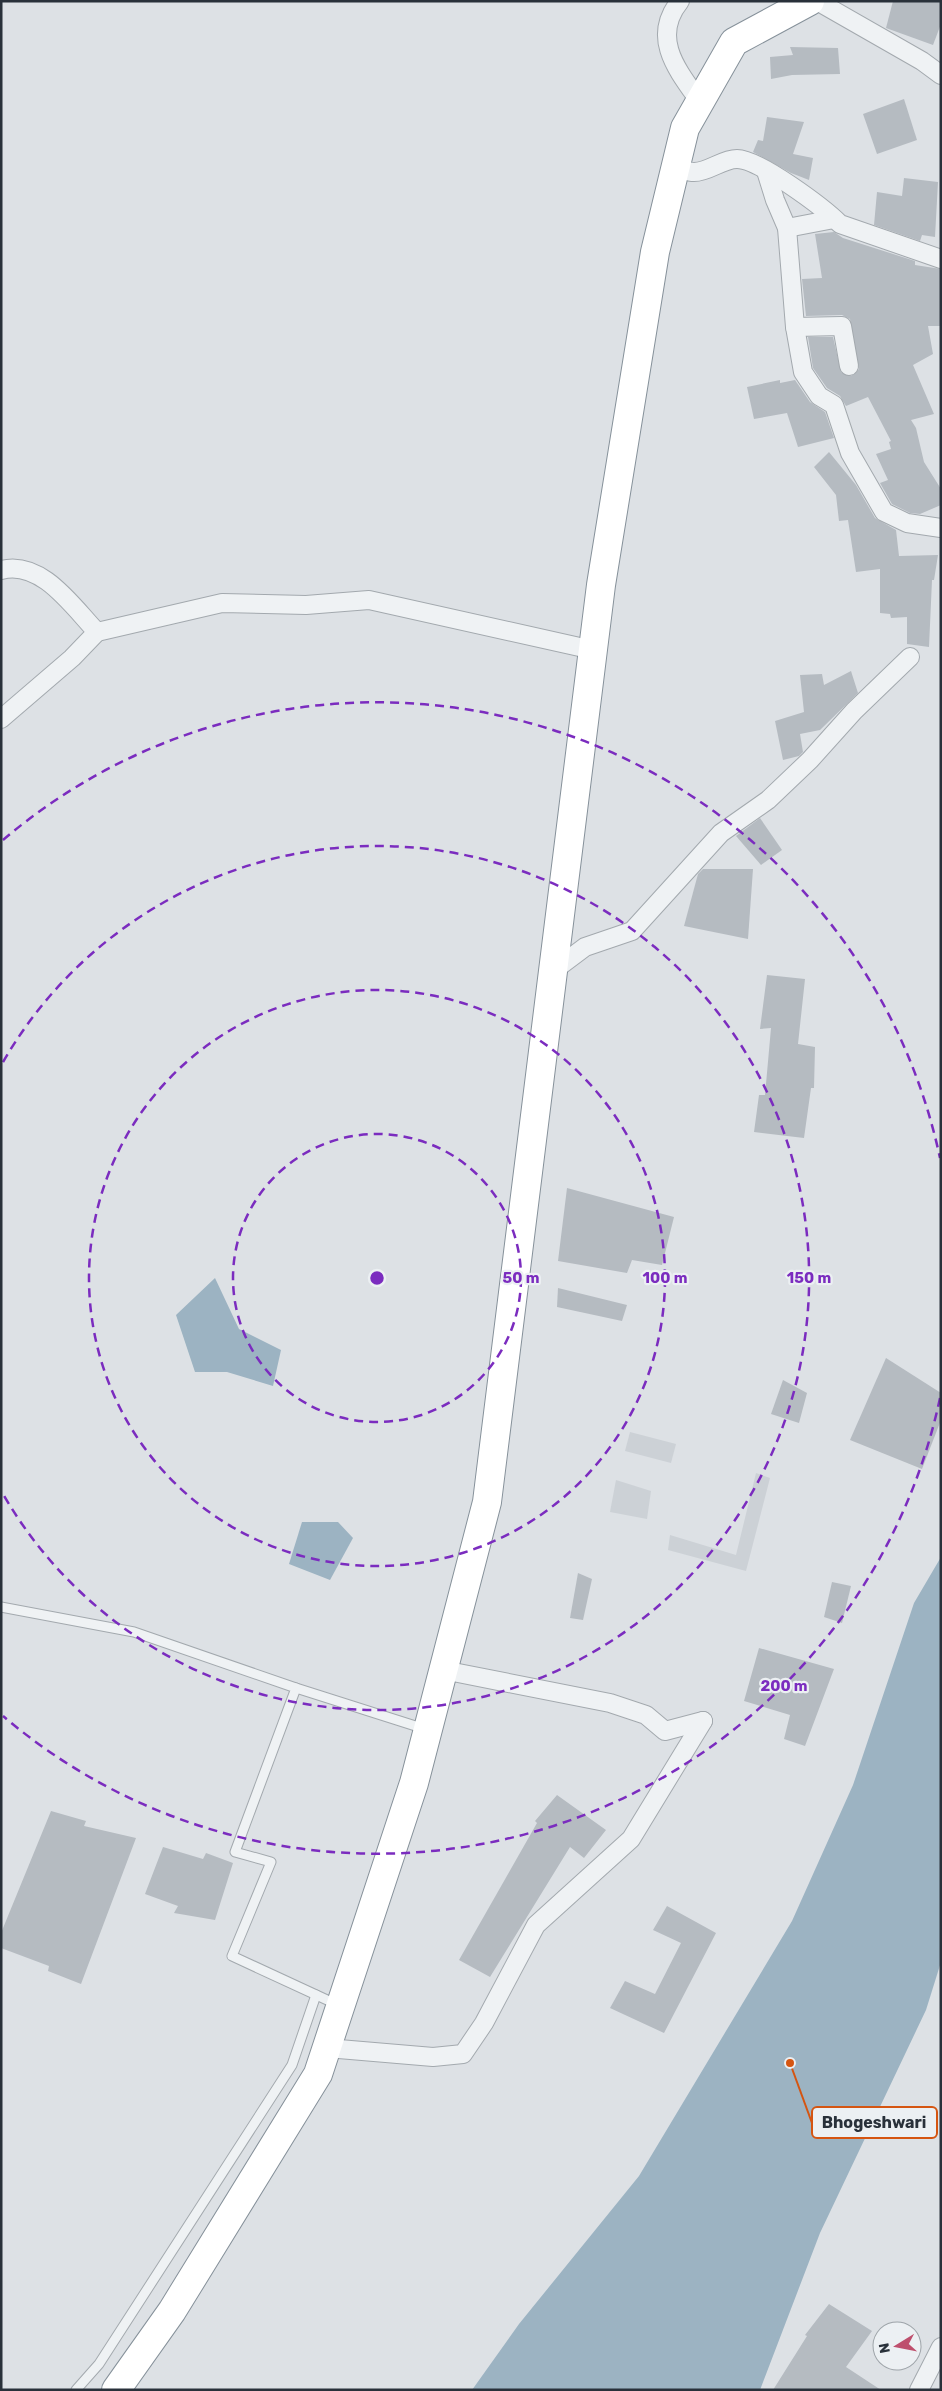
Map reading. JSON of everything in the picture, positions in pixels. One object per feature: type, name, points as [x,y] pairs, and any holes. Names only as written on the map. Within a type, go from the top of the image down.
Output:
[{"type":"highway","points":[[116,2390],[172,2311],[318,2074],[414,1783],[487,1502],[601,585],[655,252],[685,128],[734,42],[810,1]]},
{"type":"street","points":[[680,1],[671,16],[667,34],[668,51],[676,68],[700,102]]},
{"type":"street","points":[[817,1],[922,61],[941,75]]},
{"type":"street","points":[[675,168],[692,172],[704,171],[721,162],[737,159],[750,162],[828,212],[840,224],[941,259]]},
{"type":"street","points":[[766,171],[775,200],[787,228],[795,327],[803,372],[819,396],[834,405],[850,453],[884,512],[907,523],[941,528]]},
{"type":"street","points":[[787,228],[834,219]]},
{"type":"street","points":[[795,327],[842,326],[849,366]]},
{"type":"street","points":[[1,570],[10,567],[36,573],[62,596],[97,632]]},
{"type":"street","points":[[1,719],[72,658],[97,632],[222,603],[306,605],[369,600],[593,650]]},
{"type":"street","points":[[553,971],[586,947],[632,931],[721,833],[768,800],[810,760],[854,711],[910,656]]},
{"type":"street","points":[[327,2048],[432,2057],[463,2054],[484,2023],[536,1925],[632,1839],[703,1722],[666,1731],[646,1715],[610,1703],[443,1670]]},
{"type":"street","points":[[919,2390],[941,2347]]},
{"type":"lane","points":[[1,1607],[134,1632],[296,1688],[428,1730]]},
{"type":"lane","points":[[296,1688],[235,1852],[271,1862],[232,1956],[340,2006]]},
{"type":"lane","points":[[76,2390],[99,2364],[292,2065],[316,1995]]},
{"type":"shaded area","points":[[630,1432],[676,1444],[671,1463],[625,1451]]},
{"type":"shaded area","points":[[756,1473],[770,1478],[746,1571],[668,1550],[670,1535],[736,1555]]},
{"type":"shaded area","points":[[616,1480],[651,1491],[647,1519],[610,1512]]},
{"type":"water","points":[[215,1278],[239,1329],[281,1350],[273,1386],[227,1372],[195,1372],[176,1315]]},
{"type":"water","points":[[302,1522],[338,1522],[353,1538],[330,1580],[289,1564]]},
{"type":"water","points":[[941,1557],[941,1962],[926,2010],[820,2233],[760,2390],[472,2390],[519,2324],[639,2176],[792,1921],[853,1785],[914,1603]]},
{"type":"building","points":[[893,1],[941,1],[941,24],[933,45],[886,28]]},
{"type":"building","points":[[790,47],[838,48],[840,74],[792,75],[771,79],[770,57],[793,55]]},
{"type":"building","points":[[904,99],[917,140],[877,154],[863,114]]},
{"type":"building","points":[[767,117],[804,122],[793,154],[813,158],[809,180],[791,173],[753,152],[758,140],[763,141]]},
{"type":"building","points":[[904,178],[938,182],[935,237],[922,235],[920,241],[874,225],[877,192],[902,196]]},
{"type":"building","points":[[834,232],[843,238],[915,261],[915,265],[941,269],[941,326],[928,326],[933,354],[913,365],[934,414],[911,420],[916,428],[924,462],[941,489],[941,505],[920,514],[910,513],[892,504],[880,483],[888,480],[876,454],[891,449],[889,442],[891,441],[868,397],[846,406],[840,396],[827,388],[813,368],[808,337],[833,337],[841,372],[851,376],[859,369],[850,319],[842,315],[806,316],[802,279],[822,278],[815,234]]},
{"type":"building","points":[[780,380],[780,383],[795,380],[810,402],[825,412],[834,438],[798,447],[787,413],[754,419],[747,387]]},
{"type":"building","points":[[829,452],[856,485],[875,518],[896,530],[899,556],[938,555],[934,580],[932,580],[929,647],[907,644],[907,617],[891,618],[890,614],[880,613],[880,569],[856,572],[848,520],[839,521],[836,495],[814,467]]},
{"type":"building","points":[[851,671],[858,693],[820,730],[800,734],[803,752],[799,756],[783,760],[775,721],[804,712],[800,675],[822,674],[824,685]]},
{"type":"building","points":[[760,818],[782,850],[761,865],[736,836]]},
{"type":"building","points":[[703,869],[753,869],[748,939],[684,926],[698,874]]},
{"type":"building","points":[[767,975],[805,979],[798,1044],[815,1047],[814,1088],[811,1088],[804,1138],[754,1132],[759,1095],[765,1095],[771,1028],[760,1029]]},
{"type":"building","points":[[567,1188],[674,1217],[662,1265],[632,1260],[627,1273],[558,1261]]},
{"type":"building","points":[[558,1288],[627,1305],[622,1321],[557,1307]]},
{"type":"building","points":[[886,1358],[941,1393],[941,1420],[922,1469],[850,1440]]},
{"type":"building","points":[[783,1380],[807,1393],[799,1423],[771,1414]]},
{"type":"building","points":[[578,1573],[592,1579],[583,1620],[570,1618]]},
{"type":"building","points":[[832,1582],[851,1586],[842,1623],[824,1617]]},
{"type":"building","points":[[759,1648],[834,1669],[805,1746],[784,1739],[790,1715],[744,1701]]},
{"type":"building","points":[[557,1795],[606,1830],[584,1858],[570,1847],[490,1977],[459,1960],[537,1823],[535,1821]]},
{"type":"building","points":[[51,1811],[86,1821],[84,1826],[136,1838],[81,1984],[48,1971],[49,1966],[1,1948],[1,1933]]},
{"type":"building","points":[[163,1847],[203,1859],[206,1853],[233,1863],[215,1920],[174,1913],[178,1906],[145,1894]]},
{"type":"building","points":[[667,1906],[716,1933],[664,2033],[610,2008],[625,1981],[655,1994],[681,1943],[653,1930]]},
{"type":"building","points":[[829,2304],[872,2331],[846,2367],[881,2390],[773,2390],[807,2336],[805,2335]]},
{"type":"place","name":"Bhogeshwari","points":[[790,2063]]}]
